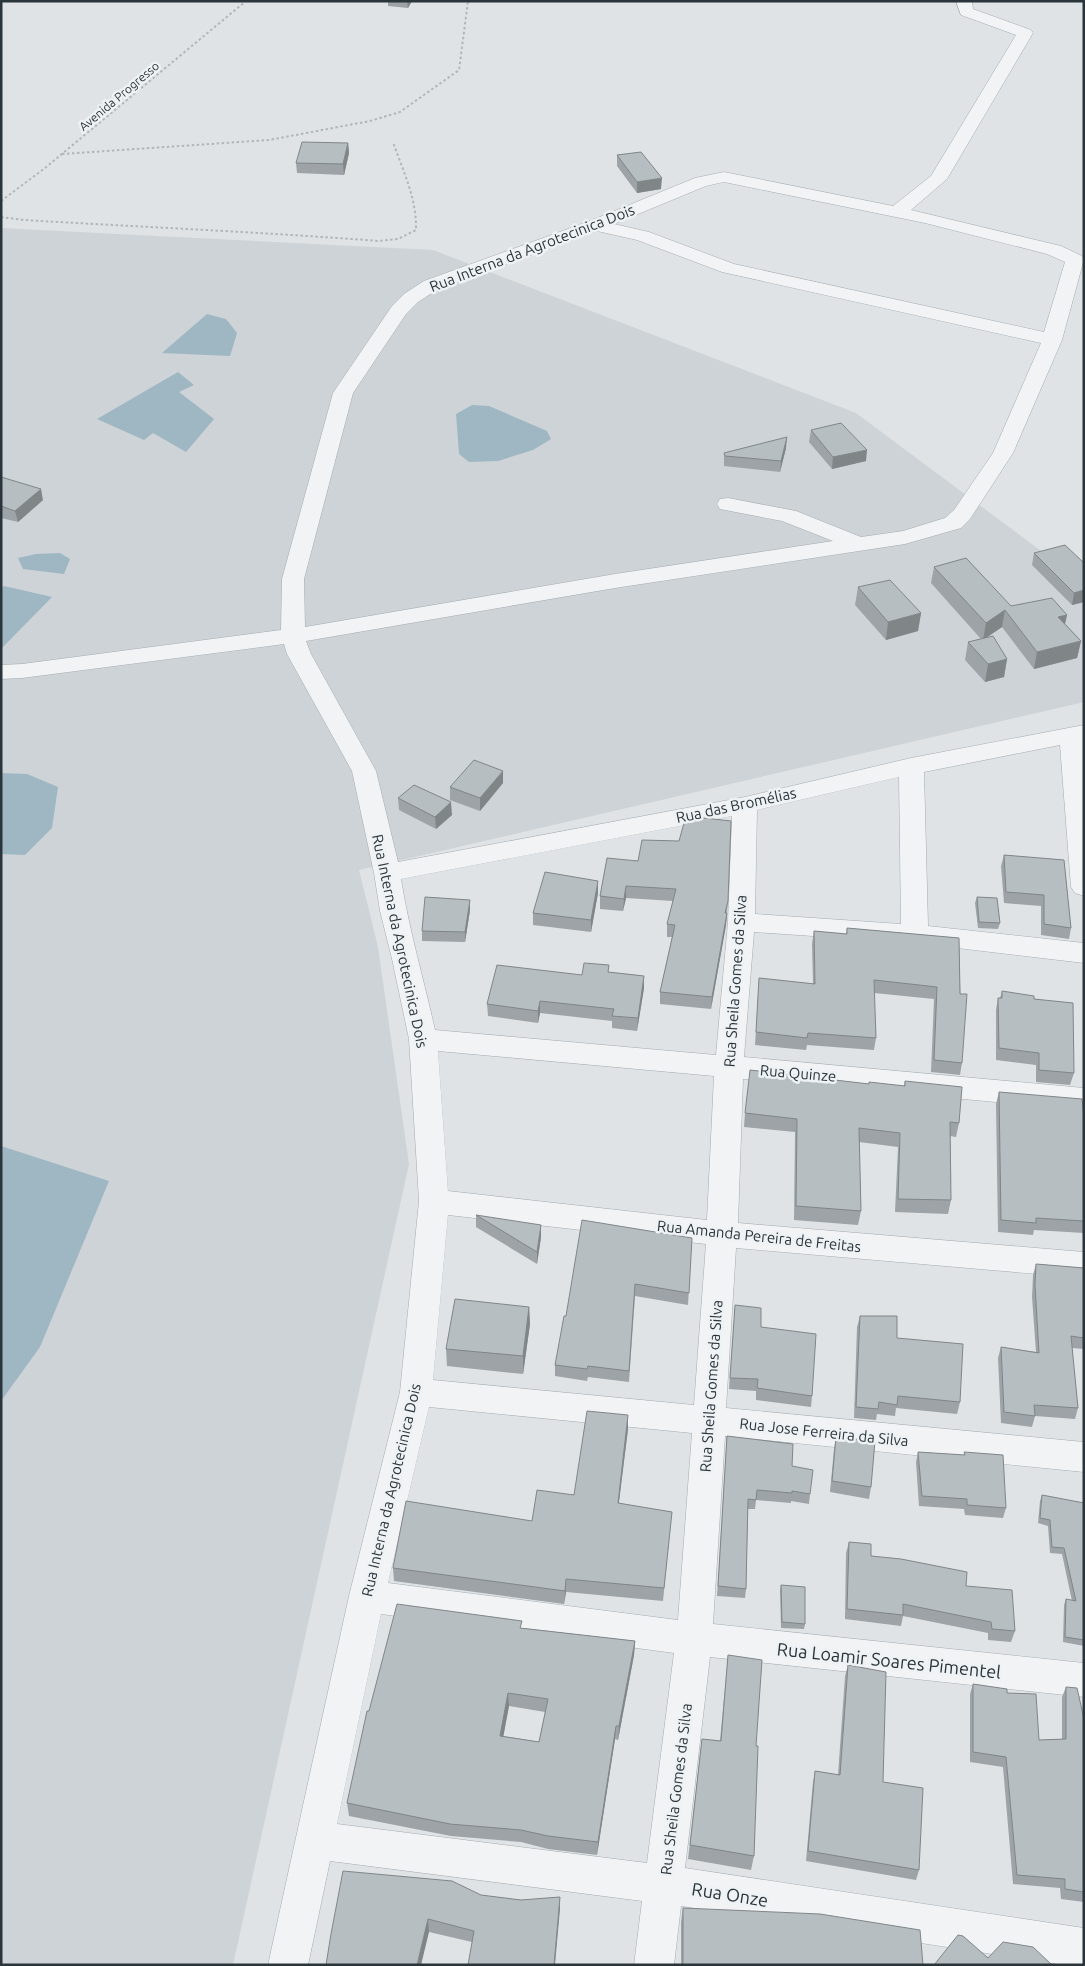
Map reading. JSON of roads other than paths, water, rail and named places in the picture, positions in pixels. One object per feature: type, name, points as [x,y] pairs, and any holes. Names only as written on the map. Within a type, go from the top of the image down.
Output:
[{"type":"street","points":[[897,212],[938,178],[1025,33],[966,12],[964,1]]},
{"type":"street","name":"Rua Interna da Agrotecinica Dois","points":[[288,1965],[367,1596],[416,1392],[434,1201],[423,1039],[406,959],[393,911],[387,873],[364,771],[299,654],[293,636],[293,579],[343,393],[399,310],[411,298],[431,285],[596,225],[701,182],[724,177],[897,212],[1054,250],[1076,260],[1052,340]]},
{"type":"street","points":[[938,178],[952,225]]},
{"type":"street","points":[[1,672],[22,671],[293,636],[615,581],[860,545],[905,537],[953,523],[1004,453],[1052,340],[729,268],[642,236],[596,225]]},
{"type":"street","points":[[728,504],[788,516],[860,545]]},
{"type":"street","points":[[1078,734],[1084,887]]},
{"type":"street","name":"Rua das Bromélias","points":[[387,873],[744,805],[911,766],[1078,734]]},
{"type":"street","points":[[911,766],[915,934]]},
{"type":"street","name":"Rua Sheila Gomes da Silva","points":[[654,1965],[694,1639],[722,1234],[729,1066],[741,922],[744,805]]},
{"type":"street","points":[[741,922],[915,934],[1084,953]]},
{"type":"street","name":"Rua Quinze","points":[[423,1039],[1084,1098]]},
{"type":"street","name":"Rua Amanda Pereira de Freitas","points":[[434,1201],[722,1234],[1084,1266]]},
{"type":"street","name":"Rua Jose Ferreira da Silva","points":[[416,1392],[1084,1457]]},
{"type":"street","name":"Rua Loamir Soares Pimentel","points":[[367,1596],[694,1639],[1084,1680]]},
{"type":"street","name":"Rua Onze","points":[[316,1840],[664,1884],[1084,1948]]},
{"type":"water","points":[[207,314],[226,319],[237,333],[230,356],[162,353]]},
{"type":"water","points":[[178,372],[194,385],[179,392],[214,419],[186,452],[153,433],[144,440],[97,419]]},
{"type":"water","points":[[472,405],[489,406],[547,431],[551,439],[533,450],[498,461],[469,462],[459,454],[456,414]]},
{"type":"water","points":[[60,553],[70,559],[64,574],[23,569],[18,558],[36,554]]},
{"type":"water","points":[[4,586],[52,597],[1,649],[1,588]]},
{"type":"water","points":[[1,773],[27,774],[58,787],[52,828],[25,855],[1,854]]},
{"type":"water","points":[[1,1146],[109,1181],[40,1347],[1,1401]]}]
